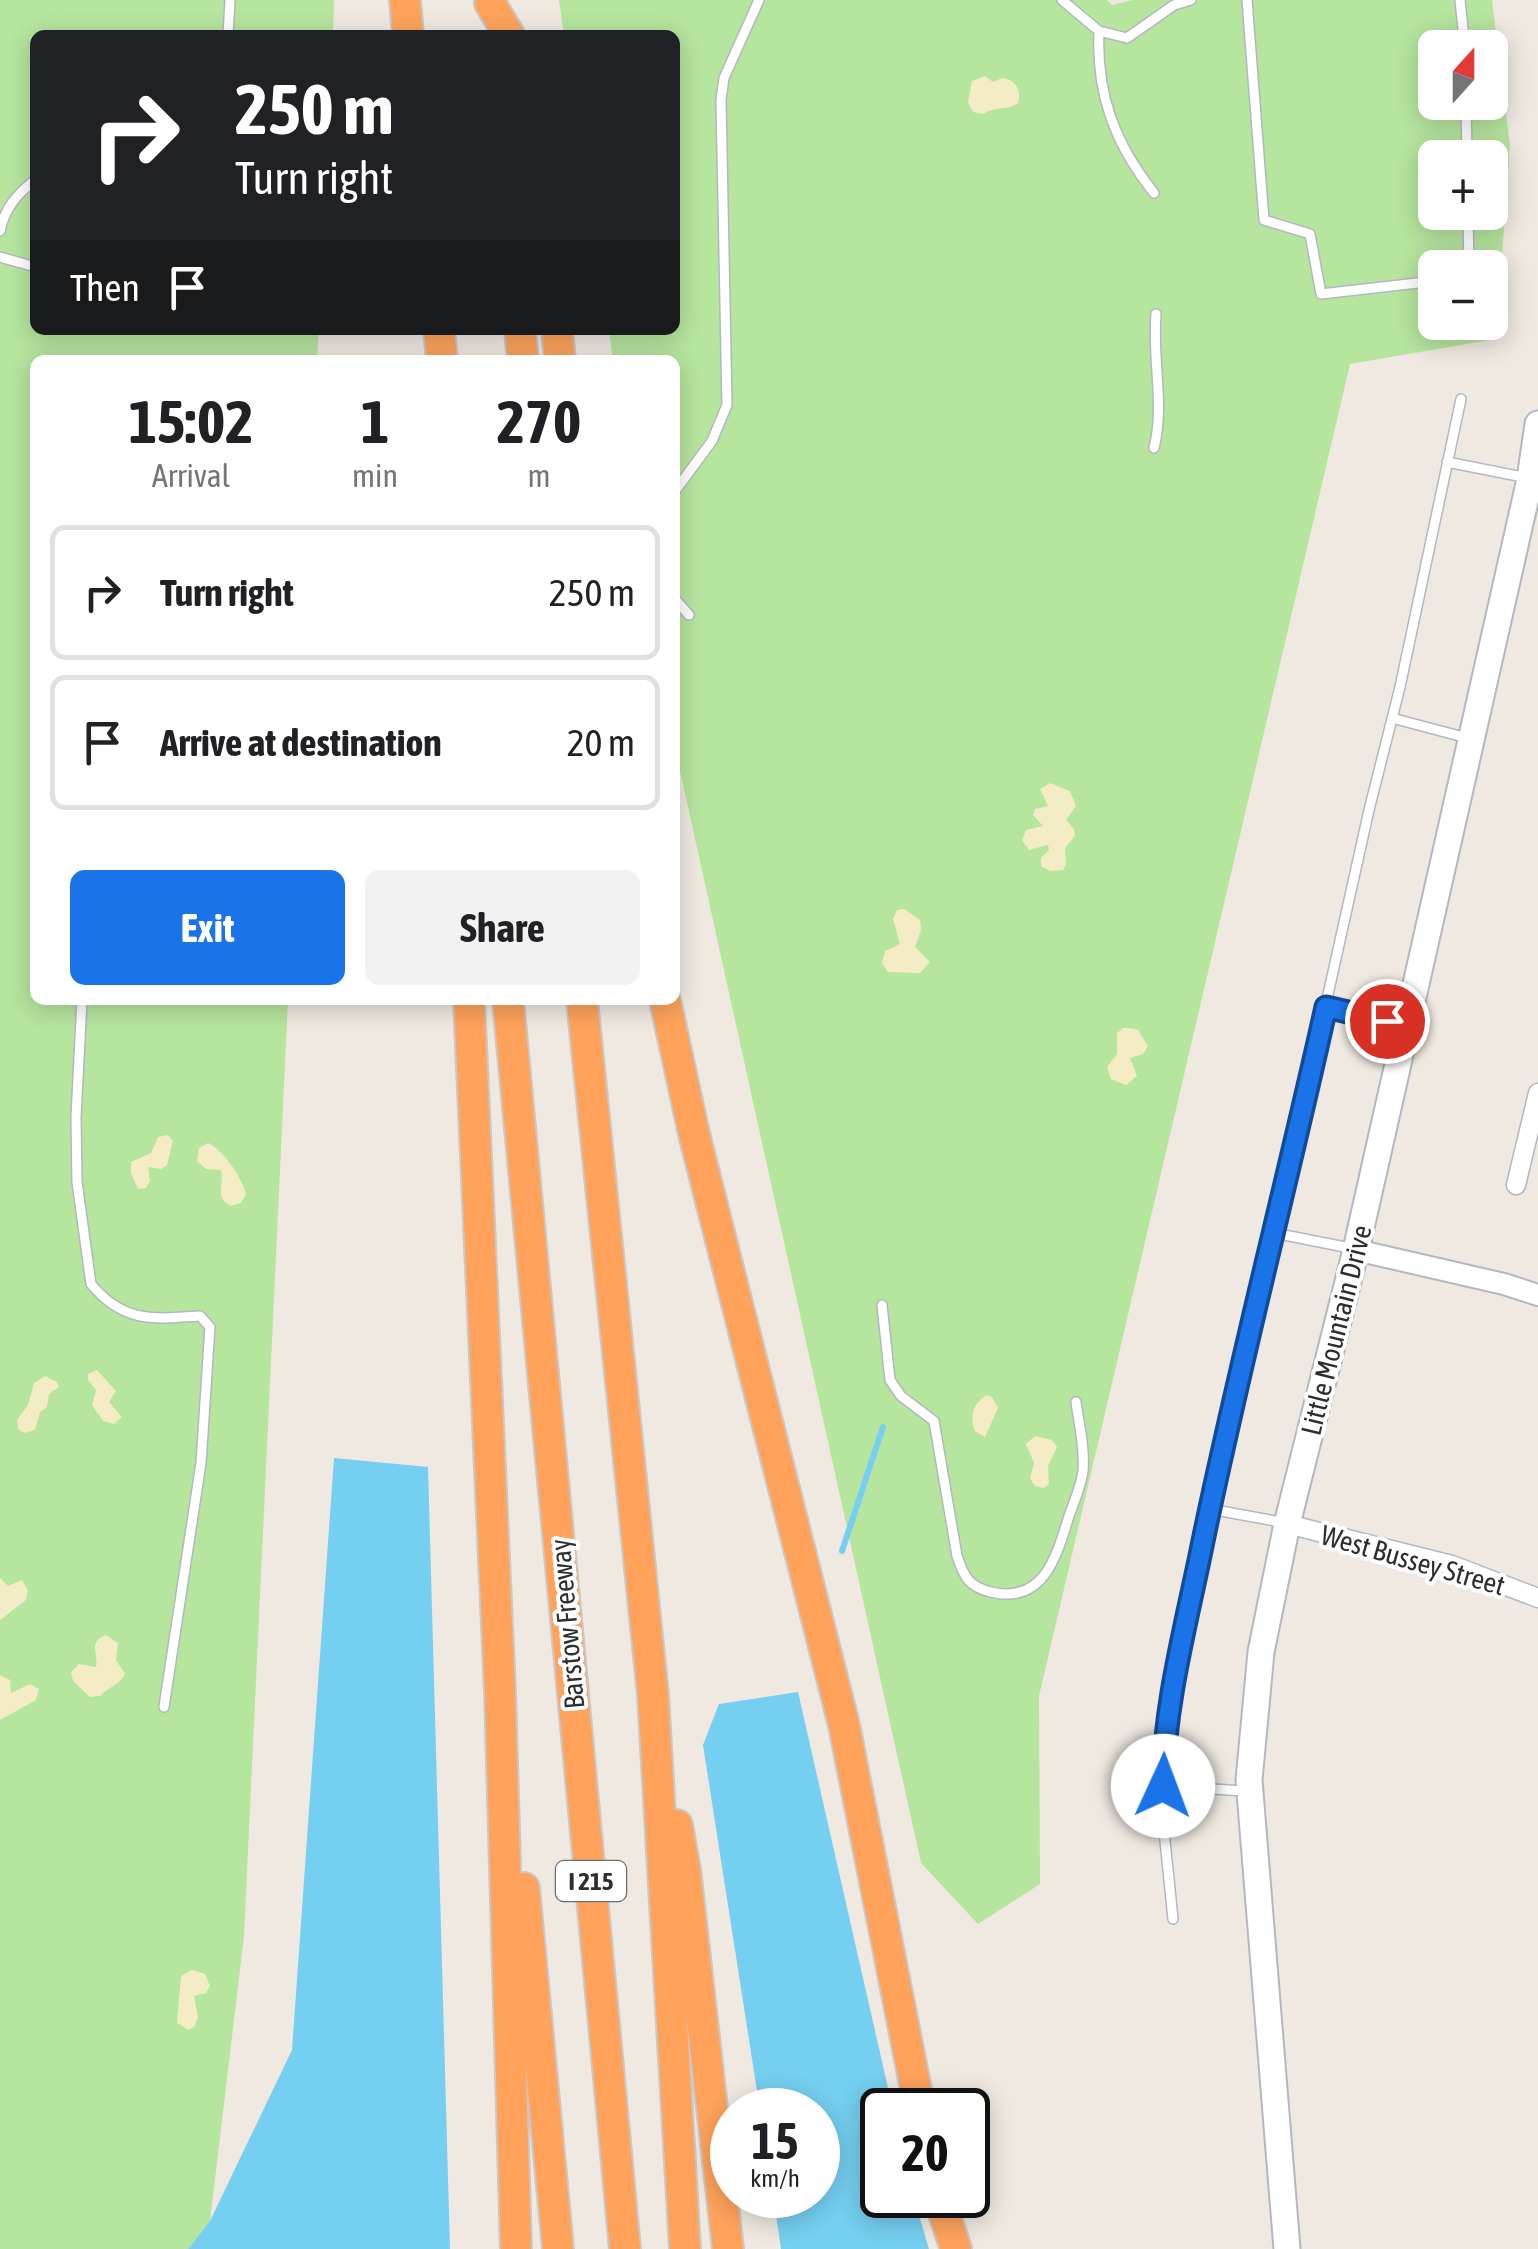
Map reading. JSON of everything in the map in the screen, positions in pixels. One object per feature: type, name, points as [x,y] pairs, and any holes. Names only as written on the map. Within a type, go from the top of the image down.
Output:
[{"type":"highway","points":[[404,0],[407,30]]},
{"type":"highway","points":[[490,1],[493,30]]},
{"type":"highway","points":[[490,1],[506,30]]},
{"type":"highway","points":[[468,1005],[500,1692],[516,2249]]},
{"type":"highway","name":"Barstow Freeway","points":[[508,1005],[624,2249]]},
{"type":"highway","name":"I 215","points":[[583,1005],[653,1695],[685,2249]]},
{"type":"highway","points":[[665,1005],[694,1134],[844,1725],[916,2088]]},
{"type":"highway","points":[[500,1692],[520,1846],[558,2249]]},
{"type":"highway","points":[[653,1695],[685,1870],[728,2249]]},
{"type":"highway","points":[[946,2218],[956,2249]]},
{"type":"main road","name":"Little Mountain Drive","points":[[1287,2249],[1250,1791],[1261,1652],[1287,1524],[1356,1250],[1534,479],[1538,424]]},
{"type":"street","points":[[1516,1184],[1538,1094]]},
{"type":"street","points":[[1356,1250],[1538,1295]]},
{"type":"street","name":"West Bussey Street","points":[[1287,1524],[1452,1565],[1538,1598]]},
{"type":"lane","points":[[228,30],[230,0]]},
{"type":"lane","points":[[680,484],[712,441],[726,405],[721,100],[724,78],[759,0]]},
{"type":"lane","points":[[1062,0],[1099,31],[1127,38],[1174,6],[1191,0]]},
{"type":"lane","points":[[1247,0],[1264,220],[1310,234],[1320,294],[1418,283]]},
{"type":"lane","points":[[1460,0],[1462,30]]},
{"type":"lane","points":[[1099,31],[1098,73],[1112,127],[1131,164],[1154,193]]},
{"type":"lane","points":[[0,231],[6,210],[30,184]]},
{"type":"lane","points":[[0,258],[30,266]]},
{"type":"lane","points":[[1154,448],[1160,410],[1154,341],[1156,314]]},
{"type":"lane","points":[[1173,1919],[1162,1822],[1164,1744],[1210,1509],[1392,718],[1461,399]]},
{"type":"lane","points":[[1447,462],[1534,479]]},
{"type":"lane","points":[[680,605],[689,615]]},
{"type":"lane","points":[[1392,718],[1471,739]]},
{"type":"lane","points":[[82,1005],[77,1182],[92,1284],[114,1304],[146,1319],[200,1316],[210,1327],[201,1462],[164,1707]]},
{"type":"lane","points":[[1326,1007],[1407,1026]]},
{"type":"lane","points":[[1274,1234],[1356,1250]]},
{"type":"lane","points":[[882,1304],[890,1380],[902,1396],[934,1420],[957,1556],[964,1577],[975,1588],[1008,1596],[1038,1584],[1050,1570],[1082,1475],[1076,1402]]},
{"type":"lane","points":[[1210,1509],[1287,1524]]},
{"type":"lane","points":[[1163,1786],[1250,1791]]},
{"type":"green space","points":[[0,0],[334,0],[333,30],[30,30],[30,335],[319,335],[317,355],[30,355],[30,1005],[288,1005],[244,1936],[210,2221],[188,2249],[0,2249]]},
{"type":"green space","points":[[559,0],[1107,0],[1112,5],[1133,0],[1492,0],[1496,30],[1418,30],[1418,120],[1507,120],[1510,145],[1508,173],[1508,140],[1418,140],[1418,230],[1504,230],[1502,250],[1418,250],[1418,340],[1490,340],[1350,364],[1039,1696],[1040,1884],[978,1924],[921,1863],[680,771],[680,355],[612,355],[610,335],[680,335],[680,30],[563,30]]},
{"type":"sand","points":[[985,76],[993,82],[1002,78],[1014,83],[1018,103],[983,114],[973,112],[968,102],[972,81]]},
{"type":"sand","points":[[1050,783],[1070,791],[1076,806],[1066,820],[1075,836],[1065,848],[1066,864],[1063,870],[1050,871],[1041,866],[1048,845],[1029,850],[1022,840],[1026,830],[1043,826],[1033,815],[1035,809],[1048,806],[1040,789]]},
{"type":"sand","points":[[904,909],[920,920],[915,947],[930,962],[920,973],[888,972],[882,963],[885,951],[900,944],[893,919],[897,910]]},
{"type":"sand","points":[[1130,1028],[1138,1030],[1148,1046],[1143,1054],[1130,1058],[1137,1076],[1126,1085],[1111,1079],[1107,1067],[1117,1054],[1117,1033]]},
{"type":"sand","points":[[168,1135],[173,1141],[167,1165],[161,1169],[148,1167],[150,1181],[146,1188],[138,1189],[131,1162],[151,1153],[158,1137]]},
{"type":"sand","points":[[208,1143],[225,1157],[240,1179],[246,1194],[241,1203],[231,1206],[222,1199],[221,1170],[206,1169],[197,1161],[199,1148]]},
{"type":"sand","points":[[97,1370],[116,1391],[109,1402],[122,1417],[114,1424],[103,1421],[92,1405],[96,1390],[88,1374]]},
{"type":"sand","points":[[45,1376],[59,1387],[49,1394],[35,1430],[24,1433],[18,1429],[17,1420],[28,1405],[34,1383]]},
{"type":"sand","points":[[987,1395],[998,1408],[985,1437],[975,1431],[972,1415]]},
{"type":"sand","points":[[1035,1436],[1052,1440],[1057,1447],[1048,1466],[1049,1484],[1044,1488],[1035,1486],[1030,1478],[1034,1463],[1026,1444]]},
{"type":"sand","points":[[0,1578],[8,1586],[22,1580],[28,1591],[26,1600],[0,1620]]},
{"type":"sand","points":[[106,1635],[118,1643],[116,1660],[125,1674],[100,1696],[90,1697],[73,1681],[71,1672],[79,1664],[96,1667],[95,1645]]},
{"type":"sand","points":[[0,1675],[10,1680],[11,1693],[30,1684],[39,1689],[36,1700],[0,1720]]},
{"type":"sand","points":[[192,1970],[205,1974],[210,1986],[206,1993],[194,1996],[198,2017],[189,2030],[177,2023],[181,1976]]},
{"type":"water","points":[[334,1458],[428,1467],[450,2249],[188,2249],[210,2221],[292,2050]]},
{"type":"water","points":[[798,1692],[888,2088],[860,2088],[860,2218],[920,2218],[929,2249],[781,2249],[776,2218],[840,2218],[840,2088],[757,2088],[703,1745],[719,1704]]},
{"type":"waterway","points":[[842,1551],[883,1427]]},
{"type":"route","points":[[1163,1786],[1164,1744],[1185,1626],[1243,1356],[1282,1206],[1326,1007],[1387,1021]]}]
